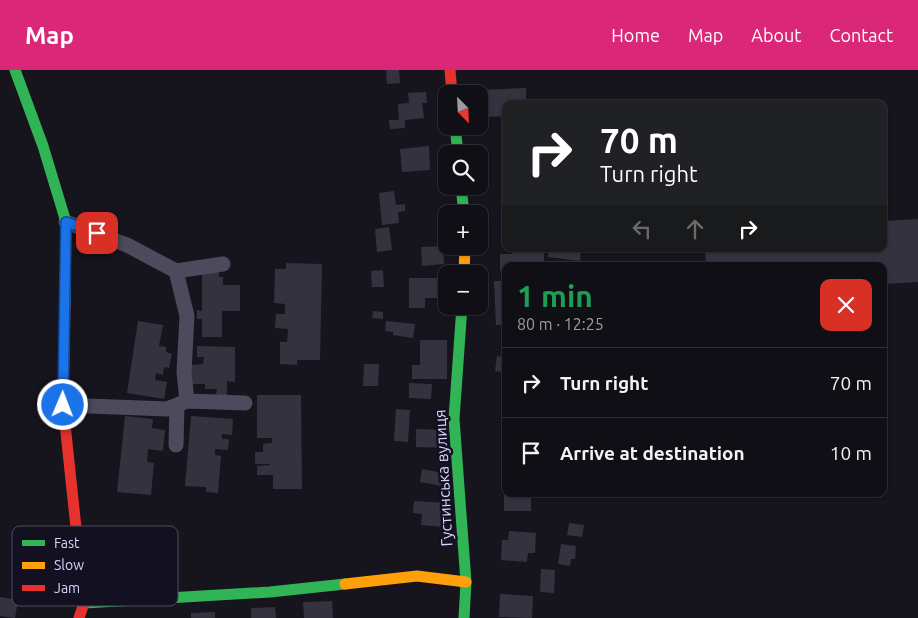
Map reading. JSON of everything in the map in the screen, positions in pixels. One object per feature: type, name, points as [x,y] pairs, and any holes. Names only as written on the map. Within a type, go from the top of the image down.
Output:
[{"type":"street","points":[[15,70],[43,146],[66,222],[63,405],[76,526]]},
{"type":"street","points":[[450,70],[451,85]]},
{"type":"street","points":[[66,222],[127,245],[176,271],[223,264]]},
{"type":"street","points":[[176,271],[187,316],[182,403],[176,445]]},
{"type":"street","name":"Густинська вулиця","points":[[461,315],[454,419],[466,582],[464,618]]},
{"type":"street","points":[[63,405],[167,409],[182,403],[245,403]]},
{"type":"street","points":[[178,597],[270,592],[418,576],[466,582]]},
{"type":"street","points":[[79,618],[83,606]]},
{"type":"building","points":[[386,70],[399,70],[400,83],[387,84]]},
{"type":"building","points":[[526,88],[526,100],[502,100],[502,116],[488,117],[488,90]]},
{"type":"building","points":[[426,92],[427,103],[422,103],[424,118],[405,120],[405,128],[390,129],[389,120],[399,120],[398,104],[409,103],[408,93]]},
{"type":"building","points":[[429,146],[430,170],[402,172],[400,149]]},
{"type":"building","points":[[394,191],[396,205],[405,204],[405,211],[398,212],[399,223],[382,225],[379,193]]},
{"type":"building","points":[[918,219],[918,282],[887,284],[887,262],[706,262],[705,252],[887,252],[887,221]]},
{"type":"building","points":[[389,227],[392,250],[377,252],[375,229]]},
{"type":"building","points":[[438,246],[438,255],[444,255],[444,264],[422,266],[421,247]]},
{"type":"building","points":[[512,252],[544,252],[544,262],[502,262],[502,271],[500,271],[500,254],[512,254]]},
{"type":"building","points":[[549,252],[581,252],[580,261],[548,257]]},
{"type":"building","points":[[286,263],[322,264],[320,360],[297,360],[297,365],[280,364],[280,342],[287,342],[288,329],[275,328],[276,314],[285,314],[285,304],[274,303],[275,269],[286,269]]},
{"type":"building","points":[[383,270],[384,287],[372,287],[371,271]]},
{"type":"building","points":[[202,272],[219,272],[219,277],[223,277],[223,285],[240,285],[240,311],[222,311],[222,337],[202,337],[202,319],[197,319],[197,310],[202,311]]},
{"type":"building","points":[[409,278],[438,278],[438,298],[425,298],[425,308],[409,308]]},
{"type":"building","points":[[494,281],[502,281],[502,325],[496,325]]},
{"type":"building","points":[[373,311],[383,312],[383,319],[372,318]]},
{"type":"building","points":[[138,321],[163,325],[159,346],[166,347],[166,352],[172,354],[169,368],[164,367],[163,375],[156,373],[155,380],[167,382],[164,399],[127,393]]},
{"type":"building","points":[[386,321],[415,324],[413,338],[393,335],[393,332],[385,331]]},
{"type":"building","points":[[420,340],[447,340],[447,379],[412,379],[412,365],[420,365]]},
{"type":"building","points":[[197,346],[235,347],[235,382],[227,381],[227,396],[216,396],[217,389],[205,389],[205,384],[189,384],[189,365],[203,364],[204,357],[197,357]]},
{"type":"building","points":[[497,356],[502,357],[502,372],[495,371]]},
{"type":"building","points":[[364,364],[379,364],[378,386],[363,386]]},
{"type":"building","points":[[409,383],[432,384],[431,399],[409,398]]},
{"type":"building","points":[[257,395],[301,395],[302,489],[273,489],[273,475],[257,475],[257,466],[270,464],[255,464],[255,452],[263,452],[263,444],[272,443],[272,438],[257,438]]},
{"type":"building","points":[[396,409],[410,410],[408,442],[394,441]]},
{"type":"building","points":[[125,416],[153,419],[152,428],[165,430],[163,451],[148,449],[147,462],[154,463],[151,495],[117,492]]},
{"type":"building","points":[[191,416],[233,419],[232,435],[222,434],[222,439],[229,439],[228,450],[215,449],[215,455],[221,456],[218,493],[206,492],[206,487],[185,486]]},
{"type":"building","points":[[416,429],[449,430],[448,448],[416,447]]},
{"type":"building","points":[[422,469],[444,473],[441,486],[420,482]]},
{"type":"building","points":[[504,497],[531,497],[531,511],[504,511]]},
{"type":"building","points":[[414,501],[448,503],[446,527],[421,525],[422,514],[413,513]]},
{"type":"building","points":[[569,523],[584,525],[582,537],[567,535]]},
{"type":"building","points":[[509,531],[536,533],[535,553],[528,553],[527,562],[501,560],[502,540],[508,540]]},
{"type":"building","points":[[561,544],[576,546],[575,559],[571,559],[570,566],[558,564]]},
{"type":"building","points":[[541,569],[555,570],[554,593],[540,592]]},
{"type":"building","points":[[500,594],[533,596],[532,618],[499,617]]},
{"type":"building","points":[[0,597],[12,599],[12,606],[17,606],[15,618],[0,616]]},
{"type":"building","points":[[332,601],[333,618],[304,618],[303,602]]},
{"type":"building","points":[[275,607],[276,618],[251,618],[251,608]]},
{"type":"building","points":[[215,612],[215,618],[191,618],[191,613]]},
{"type":"traffic: fast","points":[[15,70],[43,146],[66,222],[65,305]]},
{"type":"traffic: fast","points":[[456,135],[457,145]]},
{"type":"traffic: fast","points":[[462,195],[463,205]]},
{"type":"traffic: fast","points":[[461,315],[454,419],[466,582],[464,618]]},
{"type":"traffic: fast","points":[[178,597],[270,592],[345,584]]},
{"type":"traffic: slow","points":[[464,265],[465,255]]},
{"type":"traffic: slow","points":[[345,584],[417,576],[466,582]]},
{"type":"traffic: jam","points":[[450,70],[451,85]]},
{"type":"traffic: jam","points":[[65,305],[63,405],[76,526]]},
{"type":"traffic: jam","points":[[79,618],[83,606]]},
{"type":"route","points":[[63,405],[66,222],[97,233]]}]
